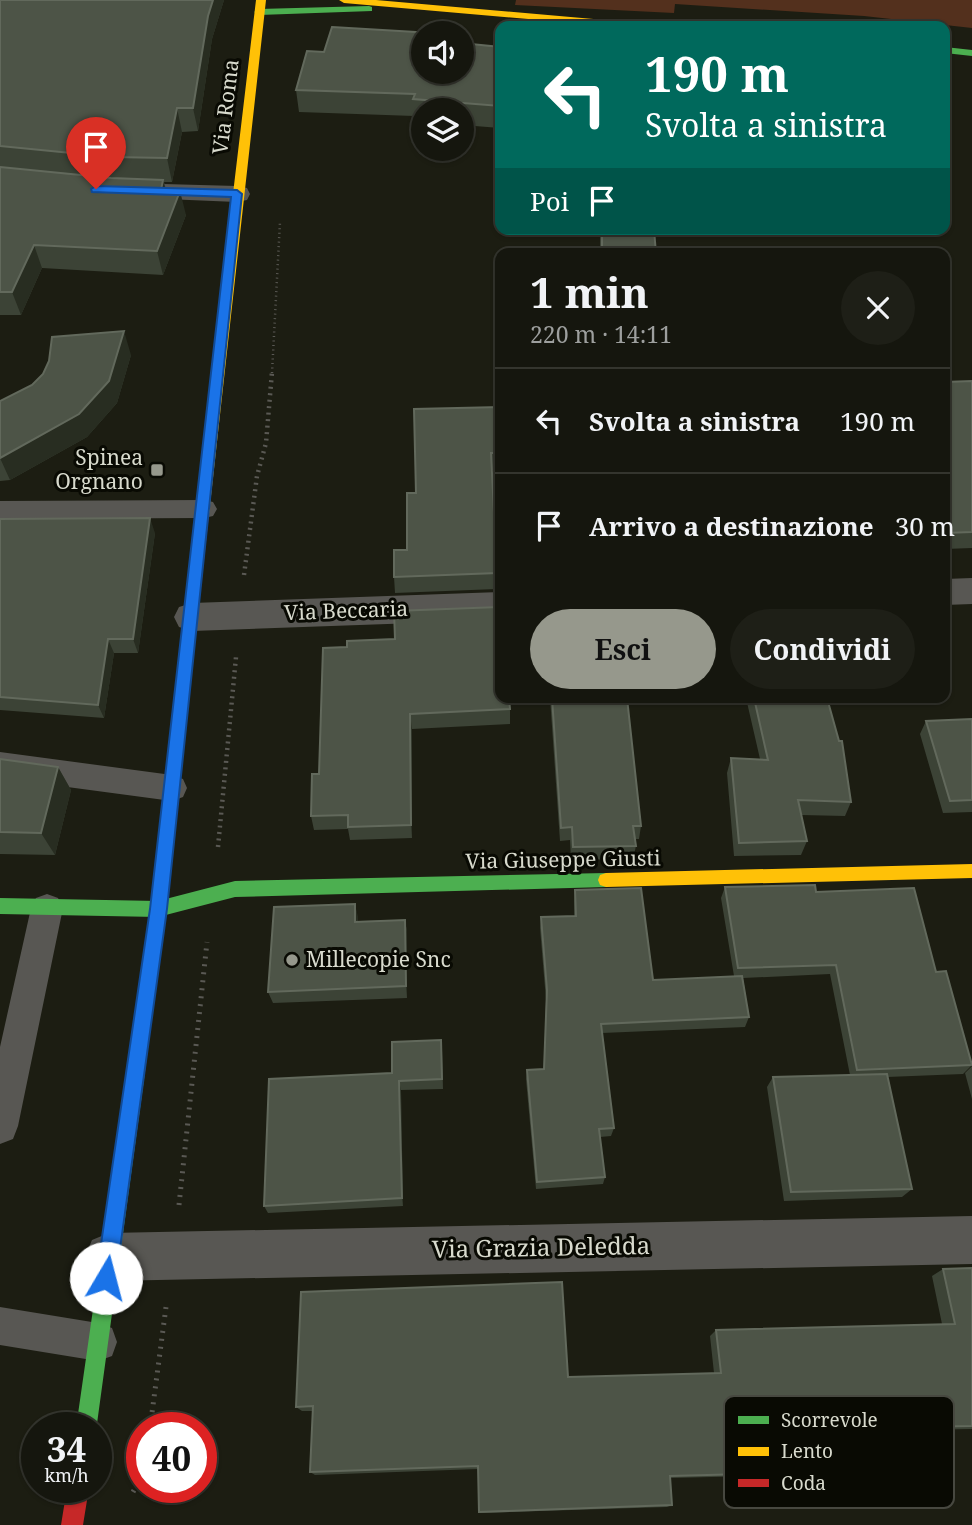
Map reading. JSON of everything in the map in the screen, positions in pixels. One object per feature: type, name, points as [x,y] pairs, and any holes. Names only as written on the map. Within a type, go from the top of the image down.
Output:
[{"type":"street","points":[[344,0],[576,21]]},
{"type":"street","points":[[260,6],[414,8]]},
{"type":"street","name":"Via Roma","points":[[89,1412],[159,909],[260,6]]},
{"type":"street","points":[[950,51],[972,53]]},
{"type":"street","points":[[105,190],[237,194]]},
{"type":"street","points":[[950,592],[972,591]]},
{"type":"street","name":"Via Beccaria","points":[[191,617],[495,606]]},
{"type":"street","name":"Via Giuseppe Giusti","points":[[0,906],[159,909],[235,889],[972,871]]},
{"type":"street","name":"Via Grazia Deledda","points":[[109,1257],[972,1240]]},
{"type":"street","points":[[72,1525],[76,1503]]},
{"type":"lane","points":[[0,510],[204,509]]},
{"type":"lane","points":[[0,765],[172,788]]},
{"type":"lane","points":[[0,1126],[47,908]]},
{"type":"lane","points":[[0,1326],[98,1342]]},
{"type":"path","points":[[244,581],[257,476]]},
{"type":"path","points":[[152,1412],[173,1255],[237,643]]},
{"type":"shaded area","points":[[516,0],[972,0],[972,28],[950,26],[950,21],[909,21],[675,4],[674,13],[515,5]]},
{"type":"building","points":[[0,0],[213,0],[193,108],[177,108],[167,158],[112,157],[0,146]]},
{"type":"building","points":[[332,27],[411,32],[411,84],[474,84],[474,44],[495,46],[495,106],[474,104],[474,98],[413,98],[415,94],[296,90],[307,51],[324,52]]},
{"type":"building","points":[[0,167],[111,178],[163,180],[161,190],[180,191],[157,251],[34,245],[12,292],[0,292]]},
{"type":"building","points":[[602,235],[654,235],[656,248],[602,248]]},
{"type":"building","points":[[124,331],[109,381],[79,414],[0,458],[0,401],[32,385],[43,374],[49,361],[52,337]]},
{"type":"building","points":[[972,381],[972,532],[950,533],[950,382]]},
{"type":"building","points":[[495,407],[495,453],[491,453],[495,573],[394,577],[394,550],[407,550],[407,493],[416,493],[414,409]]},
{"type":"building","points":[[150,518],[133,639],[108,639],[98,705],[0,697],[0,519]]},
{"type":"building","points":[[495,607],[495,703],[509,703],[510,709],[410,714],[411,825],[348,827],[348,815],[311,816],[312,774],[319,774],[323,648],[347,647],[347,641],[395,639],[394,611]]},
{"type":"building","points":[[552,703],[628,703],[641,826],[633,826],[636,846],[573,847],[572,827],[561,828]]},
{"type":"building","points":[[755,703],[828,703],[839,741],[842,741],[851,802],[798,800],[807,841],[739,843],[731,758],[768,760]]},
{"type":"building","points":[[972,719],[972,800],[950,801],[926,721]]},
{"type":"building","points":[[0,759],[58,767],[41,833],[0,832]]},
{"type":"building","points":[[815,885],[816,892],[914,888],[936,972],[946,971],[972,1065],[857,1070],[836,965],[738,968],[725,887]]},
{"type":"building","points":[[641,888],[653,980],[742,976],[749,1017],[601,1024],[614,1128],[599,1129],[605,1177],[537,1182],[527,1070],[544,1069],[547,990],[541,917],[576,916],[575,890]]},
{"type":"building","points":[[355,904],[355,922],[405,920],[406,986],[268,992],[274,907]]},
{"type":"building","points":[[441,1040],[442,1079],[399,1081],[402,1198],[264,1206],[269,1079],[392,1073],[392,1042]]},
{"type":"building","points":[[887,1074],[912,1189],[791,1192],[773,1077]]},
{"type":"building","points":[[972,1268],[972,1426],[954,1426],[954,1396],[724,1396],[724,1475],[670,1476],[672,1505],[479,1512],[478,1466],[310,1472],[313,1406],[296,1407],[301,1292],[562,1282],[568,1377],[721,1373],[716,1330],[955,1324],[943,1269]]},
{"type":"traffic: fast","points":[[259,12],[369,9]]},
{"type":"traffic: fast","points":[[950,51],[972,53]]},
{"type":"traffic: fast","points":[[0,906],[158,909],[235,889],[606,880]]},
{"type":"traffic: fast","points":[[89,1412],[136,1072]]},
{"type":"traffic: slow","points":[[202,514],[261,0]]},
{"type":"traffic: slow","points":[[344,0],[582,21]]},
{"type":"traffic: slow","points":[[606,880],[972,871]]},
{"type":"traffic: jam","points":[[136,1072],[158,909],[202,514]]},
{"type":"traffic: jam","points":[[72,1525],[76,1503]]},
{"type":"place","name":"Spinea Orgnano","points":[[157,470]]},
{"type":"place","name":"Millecopie Snc","points":[[292,960]]},
{"type":"route","points":[[96,189],[237,194],[159,909],[106,1278]]}]
